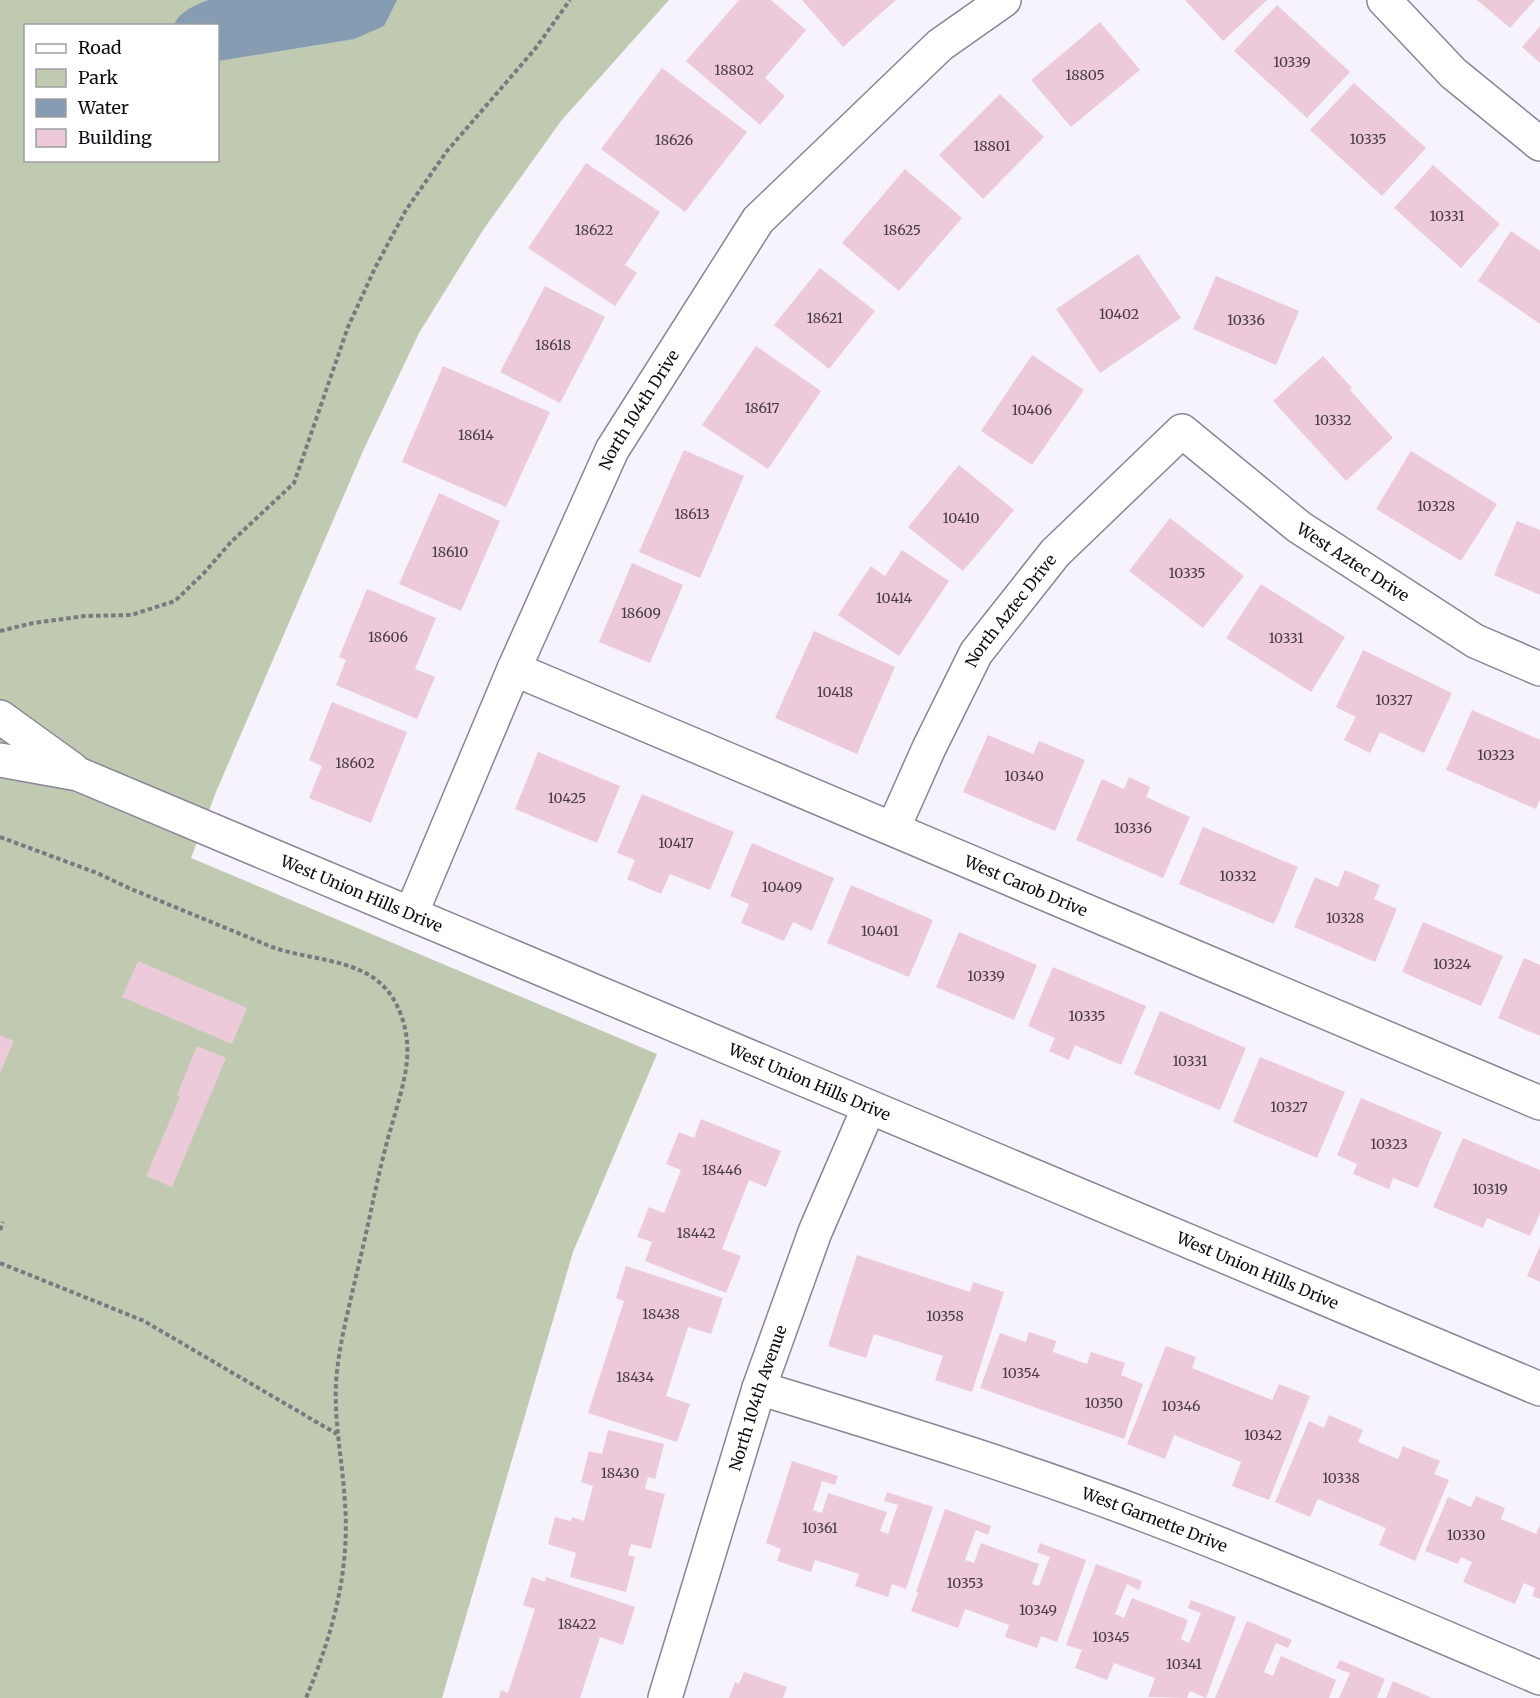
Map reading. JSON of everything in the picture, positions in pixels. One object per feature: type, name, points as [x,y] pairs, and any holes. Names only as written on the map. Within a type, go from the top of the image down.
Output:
[{"type":"street","name":"North 104th Drive","points":[[411,914],[514,669],[612,450],[758,220],[940,45],[1004,0]]},
{"type":"street","points":[[1384,0],[1453,73],[1540,144]]},
{"type":"street","name":"West Aztec Drive","points":[[1182,432],[1299,527],[1475,641],[1540,669]]},
{"type":"street","name":"North Aztec Drive","points":[[893,830],[929,748],[976,653],[1055,553],[1182,432]]},
{"type":"street","name":"West Carob Drive","points":[[514,669],[1540,1103]]},
{"type":"street","name":"West Union Hills Drive","points":[[0,717],[78,774]]},
{"type":"street","name":"West Union Hills Drive","points":[[0,760],[78,774],[1540,1389]]},
{"type":"street","name":"North 104th Avenue","points":[[665,1698],[759,1388],[815,1232],[869,1107]]},
{"type":"street","name":"West Garnette Drive","points":[[759,1388],[978,1456],[1150,1517],[1311,1581],[1540,1678]]},
{"type":"path","points":[[0,631],[33,623],[85,616],[130,615],[176,601],[231,542],[294,483],[348,327],[375,268],[406,210],[447,151],[535,50],[570,0]]},
{"type":"path","points":[[0,837],[97,873],[285,952],[336,961],[359,969],[381,983],[401,1014],[408,1042],[406,1069],[342,1335],[336,1382],[337,1434],[345,1506],[345,1557],[341,1586],[328,1641],[306,1698]]},
{"type":"path","points":[[0,1230],[3,1222]]},
{"type":"path","points":[[0,1263],[144,1321],[337,1434]]},
{"type":"green space","points":[[0,0],[669,0],[561,121],[483,230],[419,333],[363,451],[216,792],[191,858],[657,1054],[573,1252],[442,1698],[0,1698]]},
{"type":"water","points":[[208,0],[397,0],[384,26],[354,39],[219,61],[219,24],[174,24],[176,20],[193,7]]},
{"type":"building","points":[[739,0],[771,0],[806,30],[765,78],[785,96],[760,125],[686,61]]},
{"type":"building","points":[[802,0],[896,0],[843,47]]},
{"type":"building","points":[[1185,0],[1267,0],[1223,41]]},
{"type":"building","points":[[1477,0],[1535,0],[1510,28]]},
{"type":"building","points":[[1277,5],[1350,72],[1307,118],[1234,51]]},
{"type":"building","points":[[1100,22],[1140,70],[1071,127],[1031,80]]},
{"type":"building","points":[[1540,26],[1540,63],[1522,47]]},
{"type":"building","points":[[662,68],[747,132],[685,212],[601,149]]},
{"type":"building","points":[[1354,83],[1426,148],[1382,196],[1310,130]]},
{"type":"building","points":[[1000,94],[1044,137],[983,199],[939,155]]},
{"type":"building","points":[[586,163],[660,212],[625,265],[637,273],[615,306],[528,248]]},
{"type":"building","points":[[1433,165],[1500,224],[1461,268],[1394,208]]},
{"type":"building","points":[[905,169],[962,218],[899,291],[842,243]]},
{"type":"building","points":[[1511,231],[1540,251],[1540,324],[1478,281]]},
{"type":"building","points":[[1138,254],[1181,318],[1100,373],[1056,309]]},
{"type":"building","points":[[820,268],[875,311],[829,369],[774,325]]},
{"type":"building","points":[[1216,276],[1299,311],[1276,365],[1193,329]]},
{"type":"building","points":[[545,286],[605,317],[560,403],[500,372]]},
{"type":"building","points":[[756,346],[821,391],[768,469],[702,425]]},
{"type":"building","points":[[1032,355],[1084,390],[1032,465],[981,431]]},
{"type":"building","points":[[1323,356],[1393,438],[1346,481],[1273,401]]},
{"type":"building","points":[[443,366],[550,412],[506,507],[402,462]]},
{"type":"building","points":[[684,450],[744,476],[700,578],[639,552]]},
{"type":"building","points":[[1411,451],[1497,504],[1461,561],[1376,509]]},
{"type":"building","points":[[959,465],[1014,510],[963,571],[908,527]]},
{"type":"building","points":[[439,493],[500,521],[461,611],[399,584]]},
{"type":"building","points":[[1170,518],[1244,576],[1203,628],[1129,571]]},
{"type":"building","points":[[1517,521],[1540,530],[1540,595],[1494,575]]},
{"type":"building","points":[[902,550],[949,581],[899,656],[838,615],[871,566],[885,576]]},
{"type":"building","points":[[632,563],[683,585],[650,663],[599,642]]},
{"type":"building","points":[[1261,584],[1345,637],[1311,692],[1226,638]]},
{"type":"building","points":[[367,589],[436,618],[415,669],[435,677],[417,719],[336,685],[346,660],[339,657]]},
{"type":"building","points":[[814,631],[895,667],[857,754],[775,718]]},
{"type":"building","points":[[1363,650],[1452,693],[1424,753],[1380,732],[1370,753],[1344,740],[1356,717],[1336,707]]},
{"type":"building","points":[[332,702],[407,732],[371,823],[309,798],[322,766],[309,760]]},
{"type":"building","points":[[1472,710],[1540,740],[1540,799],[1536,809],[1446,770]]},
{"type":"building","points":[[988,735],[1033,754],[1039,741],[1085,760],[1055,831],[963,792]]},
{"type":"building","points":[[538,752],[620,786],[597,843],[515,809]]},
{"type":"building","points":[[1129,777],[1150,787],[1146,797],[1190,817],[1163,878],[1076,840],[1102,779],[1124,789]]},
{"type":"building","points":[[642,794],[734,832],[710,890],[670,874],[661,894],[627,879],[635,860],[617,853]]},
{"type":"building","points":[[1203,827],[1298,867],[1274,924],[1179,884]]},
{"type":"building","points":[[752,843],[834,878],[812,931],[793,922],[784,941],[741,923],[749,904],[730,896]]},
{"type":"building","points":[[1345,870],[1380,885],[1374,899],[1397,909],[1375,962],[1294,927],[1315,877],[1338,887]]},
{"type":"building","points":[[851,885],[933,920],[909,977],[827,943]]},
{"type":"building","points":[[1423,922],[1503,956],[1481,1006],[1402,972]]},
{"type":"building","points":[[959,932],[1037,965],[1014,1020],[936,987]]},
{"type":"building","points":[[1524,958],[1540,965],[1540,1036],[1498,1018]]},
{"type":"building","points":[[138,961],[247,1008],[232,1044],[122,997]]},
{"type":"building","points":[[1053,967],[1146,1006],[1121,1065],[1075,1045],[1069,1060],[1049,1051],[1055,1038],[1028,1026]]},
{"type":"building","points":[[1160,1011],[1246,1048],[1220,1110],[1134,1074]]},
{"type":"building","points":[[0,1035],[14,1041],[0,1073]]},
{"type":"building","points":[[197,1046],[226,1058],[172,1187],[146,1176],[180,1097],[177,1095]]},
{"type":"building","points":[[1260,1057],[1345,1092],[1317,1158],[1233,1122]]},
{"type":"building","points":[[1361,1098],[1442,1132],[1418,1188],[1393,1178],[1389,1189],[1353,1174],[1357,1164],[1337,1155]]},
{"type":"building","points":[[701,1119],[781,1151],[766,1187],[749,1180],[722,1249],[741,1256],[726,1293],[645,1261],[652,1242],[637,1237],[649,1207],[664,1213],[681,1170],[666,1164],[679,1132],[694,1138]]},
{"type":"building","points":[[1463,1138],[1540,1170],[1540,1213],[1530,1236],[1487,1218],[1483,1228],[1433,1207]]},
{"type":"building","points":[[1540,1246],[1540,1282],[1527,1276]]},
{"type":"building","points":[[857,1255],[970,1292],[973,1282],[1004,1292],[972,1392],[935,1380],[943,1356],[874,1334],[866,1358],[828,1346]]},
{"type":"building","points":[[626,1266],[723,1298],[711,1334],[688,1327],[666,1396],[690,1404],[677,1442],[588,1413],[624,1301],[616,1298]]},
{"type":"building","points":[[1029,1332],[1056,1341],[1053,1352],[1087,1364],[1091,1352],[1125,1363],[1121,1375],[1143,1384],[1124,1439],[980,1388],[1000,1333],[1026,1342]]},
{"type":"building","points":[[1166,1346],[1196,1357],[1192,1368],[1272,1400],[1279,1384],[1310,1396],[1269,1500],[1232,1486],[1241,1462],[1174,1435],[1165,1459],[1127,1444]]},
{"type":"building","points":[[1329,1415],[1363,1430],[1358,1442],[1398,1459],[1403,1446],[1440,1461],[1434,1474],[1449,1480],[1415,1561],[1379,1545],[1386,1528],[1318,1499],[1310,1517],[1275,1502],[1309,1421],[1324,1428]]},
{"type":"building","points":[[608,1430],[664,1444],[655,1479],[648,1477],[645,1489],[665,1494],[651,1549],[631,1544],[628,1555],[635,1557],[626,1592],[570,1577],[576,1553],[548,1544],[555,1517],[571,1521],[572,1517],[584,1521],[593,1486],[581,1482],[589,1451],[602,1454]]},
{"type":"building","points":[[792,1461],[838,1476],[835,1485],[822,1481],[813,1510],[822,1513],[828,1493],[887,1512],[880,1531],[888,1534],[898,1505],[884,1501],[887,1492],[933,1507],[906,1589],[892,1584],[888,1597],[855,1586],[859,1574],[815,1560],[811,1572],[777,1561],[781,1549],[766,1543]]},
{"type":"building","points":[[1476,1496],[1505,1508],[1501,1519],[1536,1534],[1540,1525],[1540,1599],[1532,1596],[1535,1588],[1524,1583],[1515,1604],[1463,1582],[1472,1562],[1461,1557],[1458,1564],[1425,1551],[1448,1497],[1471,1507]]},
{"type":"building","points":[[945,1509],[991,1526],[988,1535],[976,1530],[965,1560],[974,1563],[981,1543],[1039,1564],[1032,1584],[1039,1586],[1050,1557],[1037,1552],[1040,1543],[1086,1560],[1057,1642],[1041,1636],[1037,1648],[1005,1637],[1009,1625],[965,1609],[958,1628],[911,1611]]},
{"type":"building","points":[[1096,1564],[1142,1581],[1139,1590],[1127,1584],[1115,1614],[1124,1618],[1132,1598],[1188,1620],[1181,1639],[1189,1643],[1201,1613],[1188,1608],[1191,1600],[1236,1617],[1206,1698],[1190,1691],[1187,1698],[1148,1697],[1155,1678],[1114,1663],[1107,1680],[1075,1668],[1082,1650],[1066,1645]]},
{"type":"building","points":[[532,1577],[545,1582],[546,1577],[635,1607],[623,1645],[600,1637],[580,1698],[499,1698],[501,1690],[508,1693],[535,1609],[523,1605]]},
{"type":"building","points":[[1247,1621],[1292,1640],[1288,1648],[1276,1643],[1264,1672],[1273,1676],[1281,1656],[1336,1680],[1329,1698],[1215,1698]]},
{"type":"building","points":[[1340,1660],[1385,1679],[1377,1698],[1339,1698],[1350,1673],[1336,1668]]},
{"type":"building","points":[[744,1672],[787,1687],[783,1698],[729,1698],[735,1682],[739,1684]]},
{"type":"building","points":[[1393,1681],[1432,1698],[1386,1698]]}]
